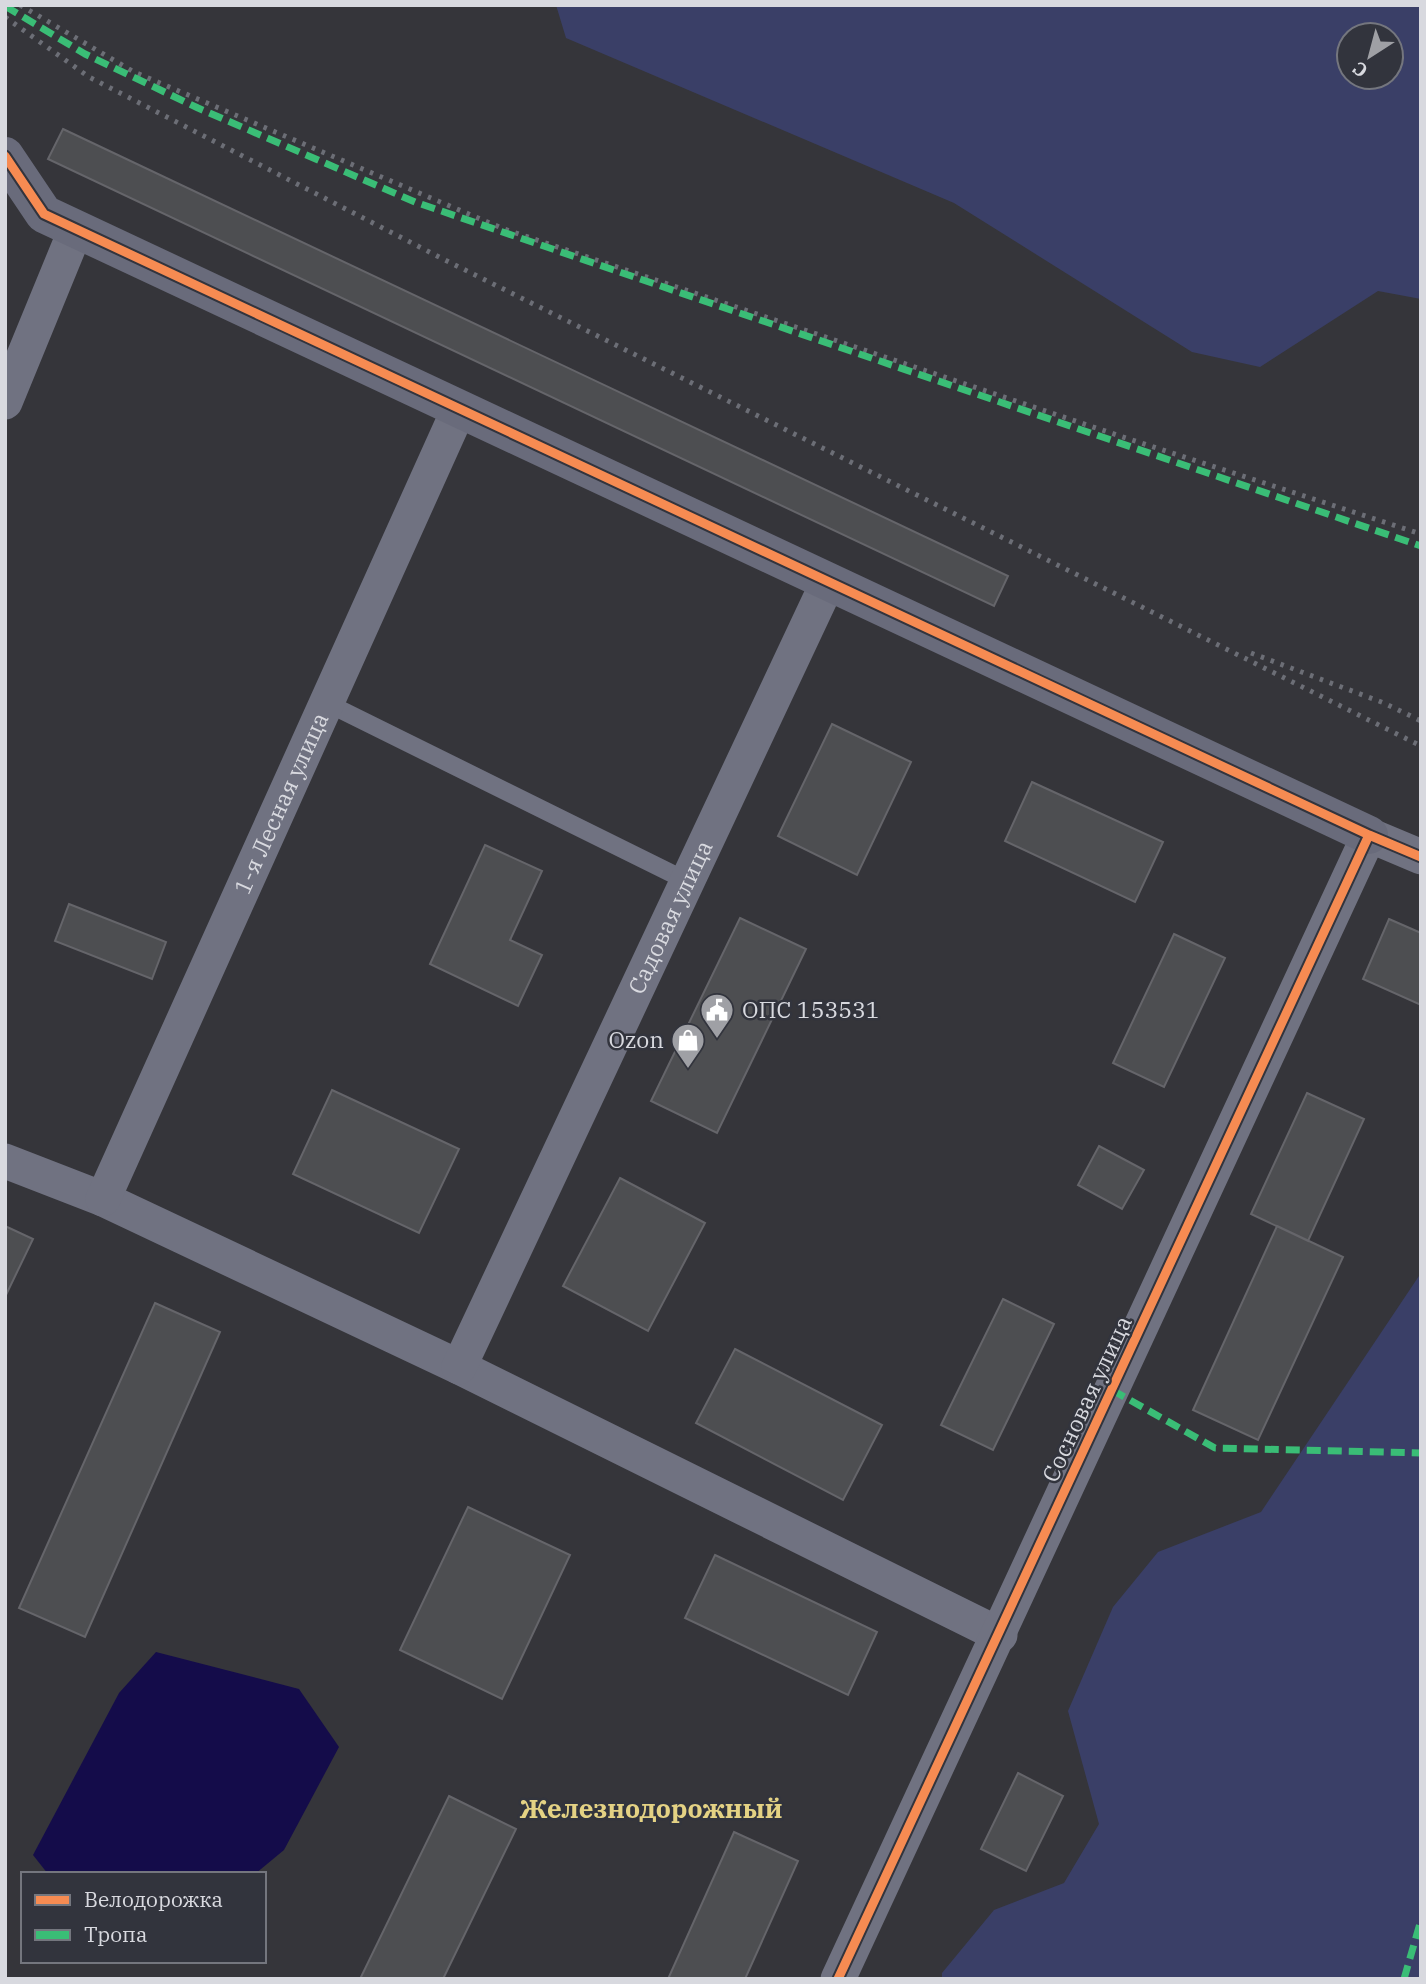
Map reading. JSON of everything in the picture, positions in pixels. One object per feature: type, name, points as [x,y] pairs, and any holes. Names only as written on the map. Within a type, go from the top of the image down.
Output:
[{"type":"street","points":[[5,156],[44,214],[1421,857]]},
{"type":"street","points":[[5,402],[76,229]]},
{"type":"street","name":"1-я Лесная улица","points":[[103,1199],[459,409]]},
{"type":"street","name":"Садовая улица","points":[[459,1367],[828,582]]},
{"type":"street","name":"Сосновая улица","points":[[838,1979],[1000,1635],[1369,835]]},
{"type":"street","points":[[5,1161],[103,1199],[459,1367],[1000,1635]]},
{"type":"lane","points":[[327,703],[687,881]]},
{"type":"shaded area","points":[[556,5],[1421,5],[1421,299],[1378,291],[1260,367],[1192,352],[954,203],[566,38]]},
{"type":"shaded area","points":[[1421,1273],[1421,1979],[942,1979],[942,1973],[994,1910],[1064,1883],[1099,1824],[1068,1711],[1113,1607],[1158,1552],[1261,1512]]},
{"type":"shaded area","points":[[156,1652],[299,1689],[339,1747],[284,1850],[257,1872],[46,1872],[33,1855],[119,1693]]},
{"type":"building","points":[[63,129],[1008,576],[994,606],[48,159]]},
{"type":"building","points":[[832,724],[911,762],[857,875],[778,836]]},
{"type":"building","points":[[1032,782],[1163,842],[1135,902],[1005,841]]},
{"type":"building","points":[[485,845],[542,871],[510,940],[542,955],[518,1006],[430,964]]},
{"type":"building","points":[[69,904],[166,942],[152,979],[55,941]]},
{"type":"building","points":[[740,918],[806,949],[717,1133],[651,1101]]},
{"type":"building","points":[[1389,919],[1421,933],[1421,1005],[1363,979]]},
{"type":"building","points":[[1174,934],[1225,958],[1164,1087],[1113,1063]]},
{"type":"building","points":[[332,1090],[459,1149],[419,1233],[293,1174]]},
{"type":"building","points":[[1307,1093],[1364,1119],[1308,1241],[1251,1214]]},
{"type":"building","points":[[1099,1146],[1144,1170],[1122,1209],[1078,1185]]},
{"type":"building","points":[[620,1178],[705,1223],[648,1331],[563,1286]]},
{"type":"building","points":[[5,1226],[33,1239],[5,1297]]},
{"type":"building","points":[[1277,1226],[1343,1257],[1258,1440],[1193,1410]]},
{"type":"building","points":[[1003,1299],[1054,1324],[993,1450],[941,1425]]},
{"type":"building","points":[[155,1303],[220,1332],[85,1637],[19,1608]]},
{"type":"building","points":[[735,1349],[882,1425],[843,1500],[696,1423]]},
{"type":"building","points":[[468,1507],[570,1555],[502,1699],[400,1650]]},
{"type":"building","points":[[715,1555],[877,1632],[848,1695],[685,1618]]},
{"type":"building","points":[[1018,1773],[1063,1796],[1026,1871],[981,1849]]},
{"type":"building","points":[[449,1796],[516,1829],[443,1979],[360,1979]]},
{"type":"building","points":[[734,1832],[798,1861],[745,1979],[668,1979]]},
{"type":"railway","points":[[20,5],[134,72],[504,229],[1421,534]]},
{"type":"railway","points":[[5,17],[89,77],[443,259],[1421,746]]},
{"type":"railway","points":[[1251,653],[1384,703],[1421,721]]},
{"type":"marked path","points":[[5,6],[85,54],[198,108],[415,202],[1421,546]]},
{"type":"marked path","points":[[1112,1390],[1215,1448],[1421,1453]]},
{"type":"marked path","points":[[1404,1979],[1421,1920]]},
{"type":"cycle path","points":[[5,156],[44,214],[1421,857]]},
{"type":"cycle path","points":[[838,1979],[1369,835]]},
{"type":"place","name":"ОПС 153531","points":[[717,1040]]},
{"type":"place","name":"Ozon","points":[[688,1070]]},
{"type":"district","name":"Железнодорожный","points":[[651,1809]]}]
